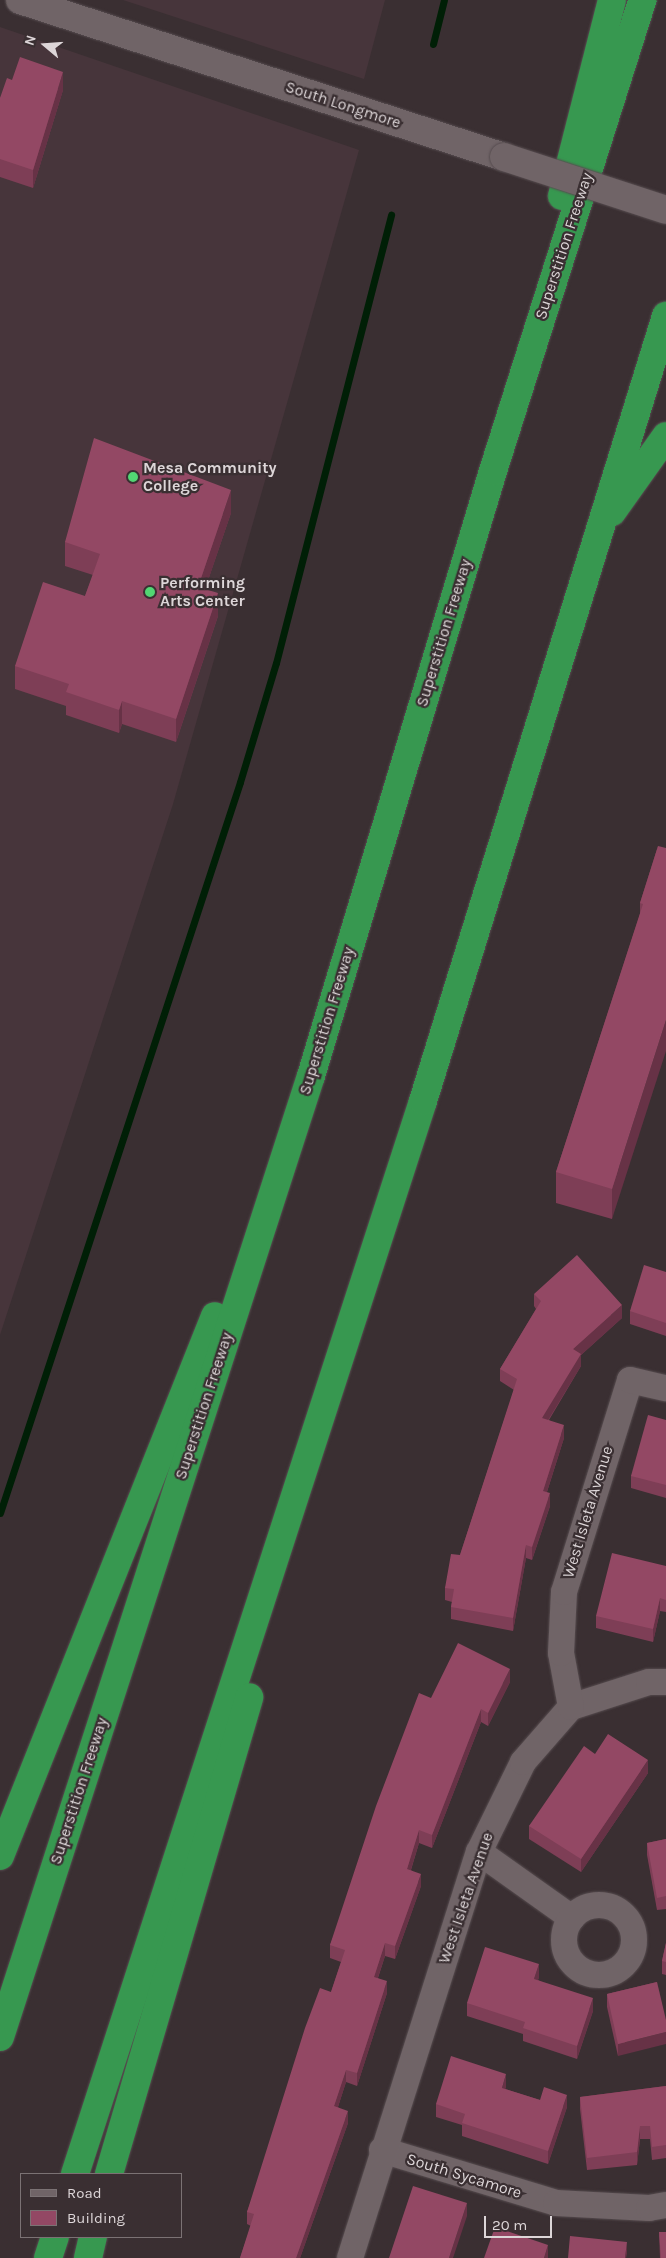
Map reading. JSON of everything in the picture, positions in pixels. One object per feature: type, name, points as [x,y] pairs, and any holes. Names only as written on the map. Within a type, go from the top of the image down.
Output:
[{"type":"highway","points":[[493,471],[612,0]]},
{"type":"highway","name":"Superstition Freeway","points":[[0,2037],[311,1076],[493,471],[642,0]]},
{"type":"highway","points":[[109,2173],[424,1101],[597,533],[666,316]]},
{"type":"highway","points":[[597,533],[666,436]]},
{"type":"highway","points":[[0,1856],[311,1076]]},
{"type":"highway","points":[[75,2173],[424,1101]]},
{"type":"highway","points":[[48,2258],[55,2238]]},
{"type":"highway","points":[[88,2258],[93,2238]]},
{"type":"street","name":"South Longmore","points":[[20,0],[666,210]]},
{"type":"street","name":"West Isleta Avenue","points":[[350,2258],[382,2150],[479,1852],[522,1762],[571,1707],[561,1653],[564,1592],[630,1380],[666,1388]]},
{"type":"street","points":[[571,1707],[649,1682],[666,1682]]},
{"type":"street","points":[[479,1852],[572,1918]]},
{"type":"street","name":"South Sycamore","points":[[382,2150],[556,2203],[649,2208],[666,2205]]},
{"type":"shaded area","points":[[123,0],[385,0],[364,79]]},
{"type":"shaded area","name":"Mesa Community College","points":[[0,27],[359,150],[173,804],[0,1335]]},
{"type":"building","points":[[20,57],[63,72],[33,170],[0,159],[0,98],[7,78],[12,80]]},
{"type":"building","name":"Performing Arts Center","points":[[94,438],[231,490],[198,587],[218,593],[176,719],[122,701],[119,710],[66,692],[69,684],[15,666],[43,582],[85,596],[100,554],[65,542]]},
{"type":"building","points":[[658,846],[666,848],[666,1020],[612,1189],[556,1172],[643,904],[640,903]]},
{"type":"building","points":[[577,1255],[622,1305],[573,1349],[581,1354],[542,1418],[564,1425],[543,1491],[550,1493],[532,1547],[526,1545],[513,1618],[451,1607],[454,1589],[445,1588],[451,1554],[460,1555],[517,1379],[500,1369],[541,1301],[534,1294]]},
{"type":"building","points":[[644,1265],[666,1272],[666,1323],[630,1311]]},
{"type":"building","points":[[648,1415],[666,1420],[666,1485],[631,1476]]},
{"type":"building","points":[[612,1553],[666,1566],[666,1600],[660,1598],[653,1629],[596,1616]]},
{"type":"building","points":[[458,1643],[510,1669],[488,1713],[481,1709],[432,1835],[419,1830],[407,1869],[421,1874],[395,1946],[385,1943],[374,1977],[387,1981],[357,2073],[346,2070],[334,2106],[348,2111],[296,2258],[240,2258],[254,2214],[247,2212],[305,2028],[320,1988],[331,1992],[345,1950],[330,1945],[376,1806],[419,1693],[431,1698]]},
{"type":"building","points":[[608,1734],[648,1760],[581,1859],[529,1826],[584,1746],[595,1754]]},
{"type":"building","points":[[666,1839],[666,1896],[657,1898],[647,1843]]},
{"type":"building","points":[[666,1943],[666,1962],[662,1961]]},
{"type":"building","points":[[485,1947],[539,1964],[534,1979],[593,1998],[577,2046],[523,2028],[525,2022],[467,2003]]},
{"type":"building","points":[[657,1982],[666,2020],[666,2032],[618,2044],[607,1994]]},
{"type":"building","points":[[451,2056],[506,2074],[502,2088],[540,2100],[544,2087],[567,2095],[548,2151],[462,2123],[465,2114],[436,2104]]},
{"type":"building","points":[[666,2086],[666,2145],[652,2147],[650,2126],[640,2126],[637,2152],[587,2158],[580,2097]]},
{"type":"building","points":[[413,2186],[467,2203],[449,2258],[389,2258]]},
{"type":"building","points":[[495,2227],[548,2245],[544,2258],[484,2258]]},
{"type":"building","points":[[659,2232],[666,2232],[666,2258],[661,2258]]},
{"type":"building","points":[[570,2236],[627,2242],[625,2258],[568,2258]]},
{"type":"waterway","points":[[433,44],[444,0]]},
{"type":"waterway","points":[[0,1513],[240,782],[276,663],[391,215]]},
{"type":"place","name":"Mesa Community College","points":[[133,477]]},
{"type":"place","name":"Performing Arts Center","points":[[150,592]]}]
